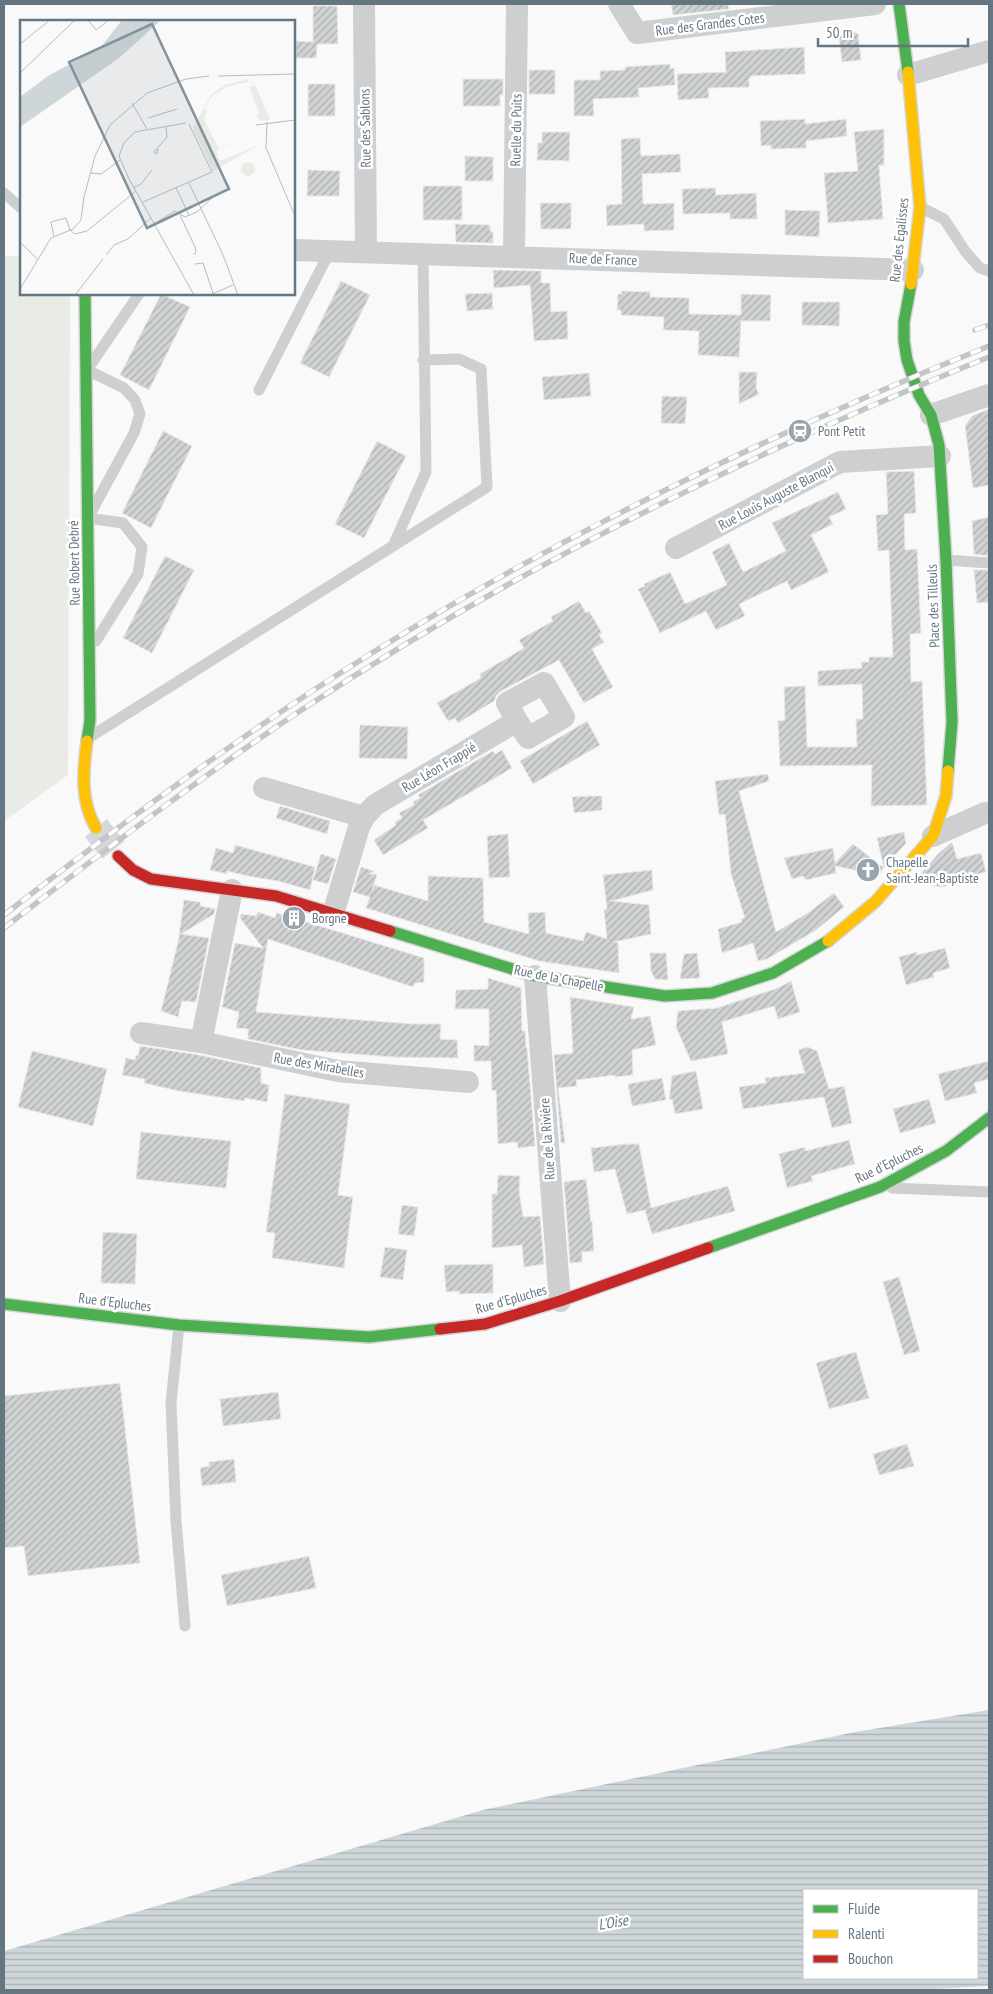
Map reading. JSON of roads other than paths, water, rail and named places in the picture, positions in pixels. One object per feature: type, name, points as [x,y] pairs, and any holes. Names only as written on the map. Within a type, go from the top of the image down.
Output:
[{"type":"street","name":"Rue des Sablons","points":[[364,4],[366,252]]},
{"type":"street","name":"Ruelle du Puits","points":[[514,256],[517,4]]},
{"type":"street","name":"Rue des Grandes Cotes","points":[[620,4],[637,33],[876,4]]},
{"type":"street","name":"Rue des Egalisses","points":[[899,4],[908,76],[920,208],[913,270],[904,322],[904,341],[907,360],[919,395],[931,415]]},
{"type":"street","points":[[908,76],[989,51]]},
{"type":"street","name":"Rue de France","points":[[295,250],[913,270]]},
{"type":"street","name":"Rue Robert Debré","points":[[86,295],[90,720],[86,739],[84,790],[88,814],[96,828]]},
{"type":"street","points":[[931,415],[989,395]]},
{"type":"street","name":"Place des Tilleuls","points":[[931,415],[939,445],[946,560],[952,722],[946,796]]},
{"type":"street","name":"Rue Louis Auguste Blanqui","points":[[676,548],[840,462],[940,456]]},
{"type":"street","name":"Rue Léon Frappié","points":[[333,914],[359,827],[364,817],[375,805],[517,721]]},
{"type":"street","points":[[264,788],[364,817]]},
{"type":"street","name":"Rue de la Chapelle","points":[[118,856],[133,870],[150,880],[276,896],[535,976],[665,996],[712,993],[773,973],[826,943],[875,902],[933,836],[946,796],[970,811],[987,812]]},
{"type":"street","name":"Rue de la Chapelle","points":[[933,836],[987,812]]},
{"type":"street","points":[[201,1042],[232,890]]},
{"type":"street","name":"Rue de la Rivière","points":[[535,976],[560,1301]]},
{"type":"street","name":"Rue des Mirabelles","points":[[141,1033],[201,1042],[338,1071],[468,1082]]},
{"type":"street","name":"Rue d'Epluches","points":[[4,1304],[178,1325],[369,1338],[485,1324],[560,1301],[880,1187],[946,1151],[989,1118]]},
{"type":"lane","points":[[4,193],[20,207]]},
{"type":"lane","points":[[920,208],[944,219],[965,251],[980,268],[989,271]]},
{"type":"lane","points":[[259,390],[330,251]]},
{"type":"lane","points":[[393,546],[426,472],[423,254]]},
{"type":"lane","points":[[90,650],[138,574],[142,547],[123,523],[88,518],[134,433],[140,414],[135,400],[124,388],[87,370],[138,295]]},
{"type":"lane","points":[[86,739],[487,487],[481,369],[459,359],[423,360]]},
{"type":"lane","points":[[946,560],[989,563]]},
{"type":"lane","points":[[880,1187],[989,1192]]},
{"type":"lane","points":[[178,1325],[171,1403],[176,1522],[185,1626]]},
{"type":"water","name":"L'Oise","points":[[989,1710],[989,1986],[916,1990],[4,1990],[4,1951],[483,1810],[855,1732]]},
{"type":"tunnel","points":[[96,828],[118,856]]},
{"type":"railway","points":[[975,330],[989,325]]},
{"type":"railway","points":[[4,915],[125,822],[249,733],[412,628],[491,582],[572,538],[736,456],[820,417],[989,346]]},
{"type":"railway","points":[[4,928],[224,763],[300,711],[465,609],[550,561],[723,473],[900,394],[989,357]]},
{"type":"place","name":"Pont Petit","points":[[800,431]]},
{"type":"place","name":"Chapelle Saint-Jean-Baptiste","points":[[868,870]]},
{"type":"place","name":"Borgne","points":[[294,918]]}]
